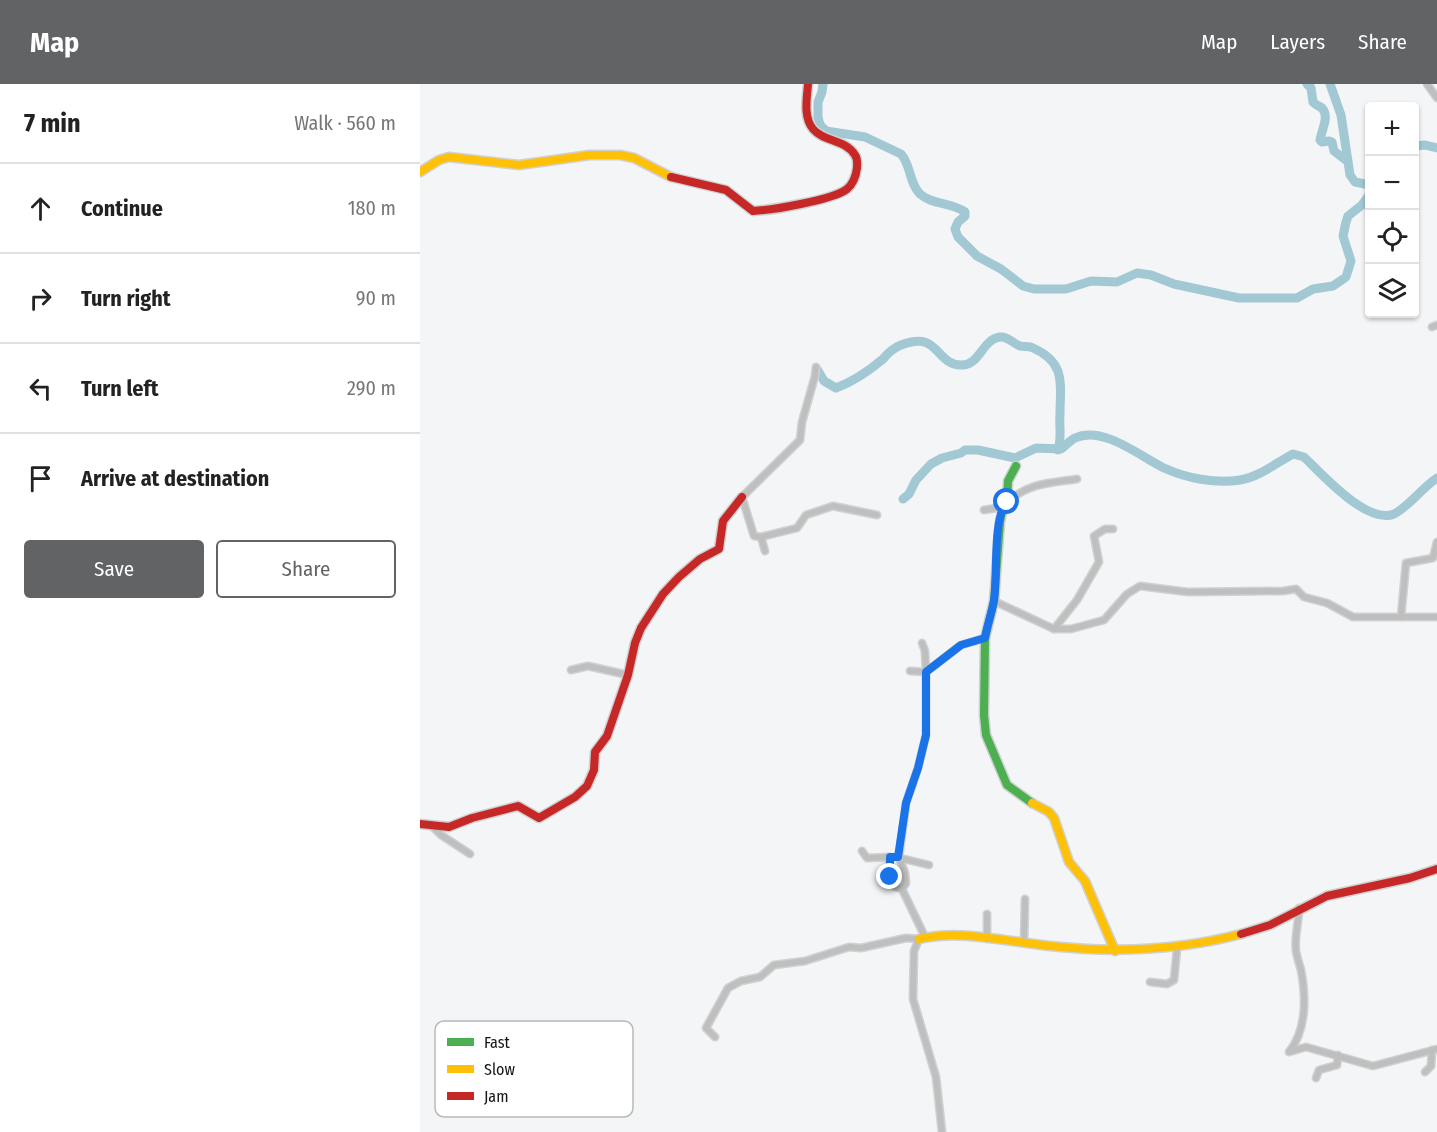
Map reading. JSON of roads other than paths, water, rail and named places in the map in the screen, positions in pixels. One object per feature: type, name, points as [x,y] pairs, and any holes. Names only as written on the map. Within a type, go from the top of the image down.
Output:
[{"type":"street","points":[[420,172],[439,160],[449,157],[519,165],[608,154],[629,156],[665,176],[726,190],[753,211],[834,196],[851,186],[856,177],[857,158],[848,146],[817,134],[810,126],[804,105],[808,84]]},
{"type":"street","points":[[1427,84],[1437,98]]},
{"type":"street","points":[[420,824],[449,827],[472,818],[518,806],[539,818],[584,790],[595,766],[596,752],[608,736],[628,675],[635,643],[650,613],[679,577],[700,559],[717,551],[720,546],[723,521],[742,497],[800,440],[802,422],[816,376],[816,367]]},
{"type":"street","points":[[1016,466],[1008,481],[996,555],[994,601],[985,638],[985,729],[1004,780],[1019,795],[1049,812],[1054,818],[1069,862],[1085,881],[1115,951]]},
{"type":"street","points":[[984,510],[1005,505],[1024,489],[1033,486],[1077,479]]},
{"type":"street","points":[[742,497],[754,536],[761,537],[796,528],[806,515],[833,506],[877,514]]},
{"type":"street","points":[[1054,629],[1077,600],[1099,562],[1095,536],[1105,529],[1113,529]]},
{"type":"street","points":[[761,537],[765,551]]},
{"type":"street","points":[[1401,617],[1406,563],[1432,558],[1437,542]]},
{"type":"street","points":[[994,601],[1054,629],[1071,629],[1104,620],[1127,594],[1140,586],[1188,592],[1293,589],[1304,597],[1326,603],[1353,617],[1437,617]]},
{"type":"street","points":[[910,671],[926,672],[961,645],[985,638]]},
{"type":"street","points":[[902,889],[906,883],[905,873],[898,857],[906,803],[926,735],[926,672],[925,651],[922,643]]},
{"type":"street","points":[[571,670],[588,666],[628,675]]},
{"type":"street","points":[[431,825],[441,835],[470,854]]},
{"type":"street","points":[[862,851],[867,858],[898,857],[929,865]]},
{"type":"street","points":[[890,857],[890,877],[895,887],[902,889]]},
{"type":"street","points":[[716,1037],[706,1028],[725,991],[732,985],[760,977],[771,967],[781,963],[804,961],[849,947],[861,948],[906,938],[947,934],[1059,948],[1115,951],[1177,949],[1225,939],[1269,925],[1299,908],[1333,894],[1417,877],[1437,869]]},
{"type":"street","points":[[902,889],[922,938]]},
{"type":"street","points":[[1024,943],[1025,899]]},
{"type":"street","points":[[1299,908],[1296,950],[1302,976],[1304,1009],[1298,1040],[1289,1052],[1306,1047]]},
{"type":"street","points":[[987,914],[987,939]]},
{"type":"street","points":[[922,938],[914,951],[913,999],[936,1077],[942,1132]]},
{"type":"street","points":[[1150,982],[1167,984],[1174,980],[1177,949]]},
{"type":"street","points":[[1298,1040],[1306,1047],[1372,1066],[1434,1050],[1431,1066],[1425,1072]]},
{"type":"street","points":[[1316,1078],[1319,1070],[1337,1065],[1338,1055]]},
{"type":"waterway","points":[[823,84],[818,102],[818,117],[820,125],[826,131],[865,137],[901,154],[907,163],[916,190],[920,194],[925,198],[965,212],[965,216],[958,222],[955,229],[958,237],[977,256],[1001,269],[1023,286],[1034,289],[1066,289],[1091,281],[1117,282],[1137,273],[1151,275],[1174,284],[1239,298],[1297,298],[1313,289],[1333,286],[1346,277],[1351,261],[1343,236],[1346,222],[1348,216],[1365,201]]},
{"type":"waterway","points":[[1307,84],[1311,88],[1313,102],[1322,108],[1325,116],[1320,140],[1332,142],[1334,151],[1347,161]]},
{"type":"waterway","points":[[1330,84],[1341,115],[1350,175],[1355,182],[1365,184]]},
{"type":"waterway","points":[[1419,146],[1437,148]]},
{"type":"waterway","points":[[817,369],[824,381],[836,388],[867,371],[901,345],[914,342],[930,344],[946,359],[961,365],[973,361],[989,342],[1000,337],[1005,338],[1044,354],[1056,368],[1060,384],[1058,450]]},
{"type":"waterway","points":[[903,499],[931,464],[942,458],[965,450],[978,450],[1015,458],[1036,448],[1061,449],[1073,439],[1086,435],[1109,439],[1121,444],[1173,472],[1211,481],[1247,478],[1261,473],[1293,454],[1304,457],[1358,505],[1383,515],[1399,511],[1437,478]]}]
